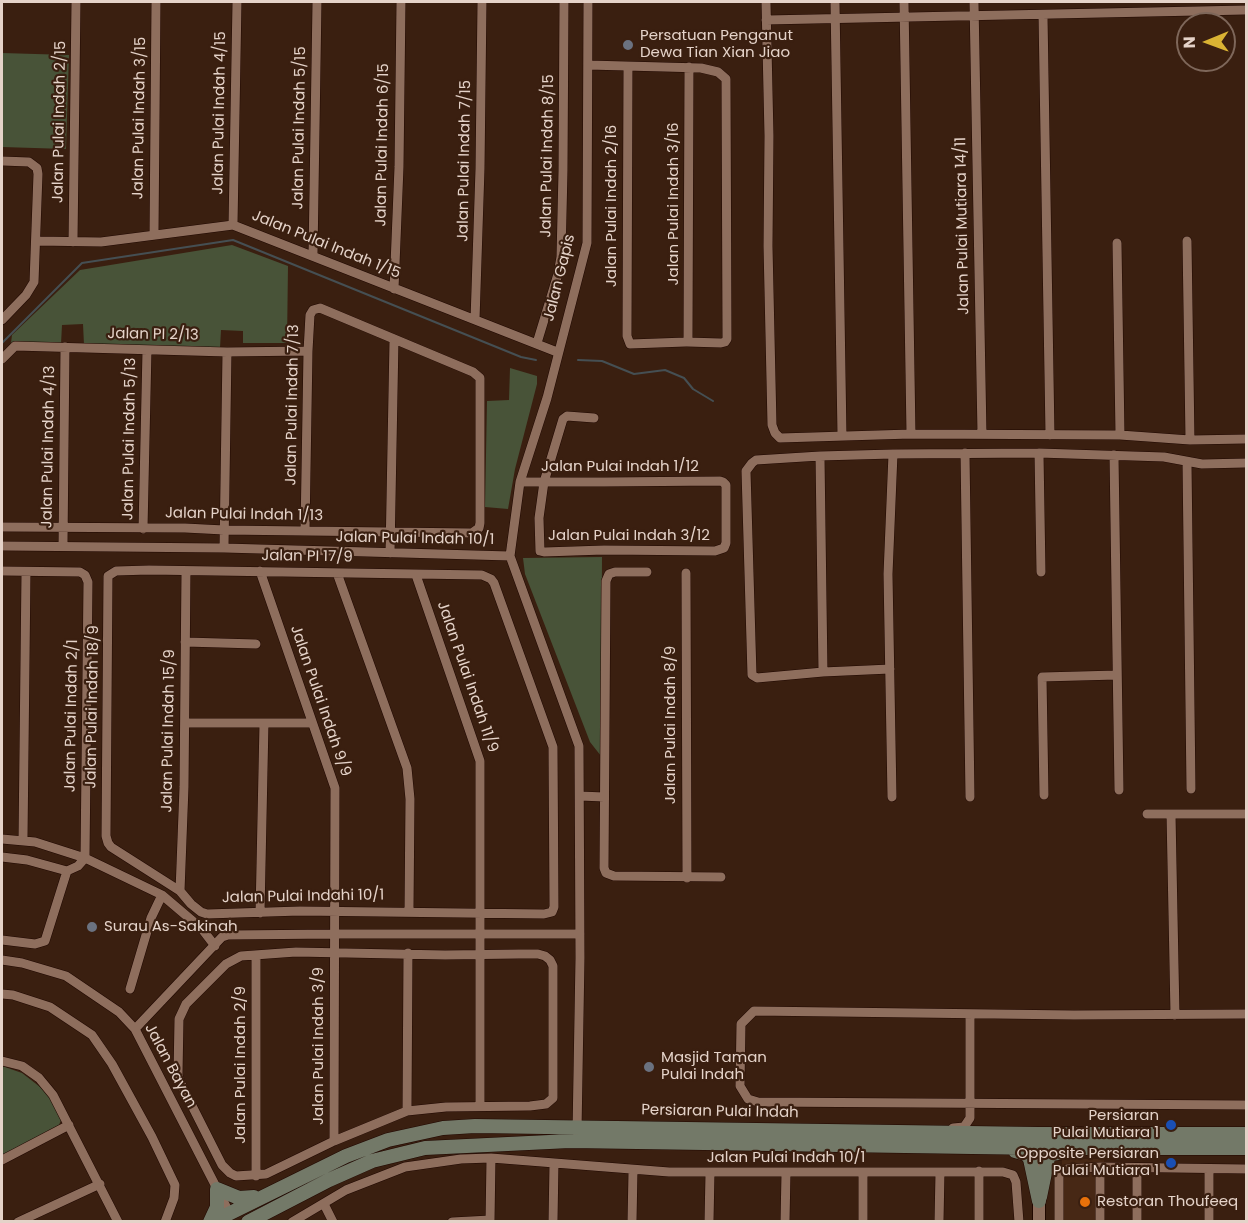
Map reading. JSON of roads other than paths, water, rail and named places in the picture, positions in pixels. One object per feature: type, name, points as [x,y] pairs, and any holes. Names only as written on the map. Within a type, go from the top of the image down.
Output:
[{"type":"main road","name":"Persiaran Pulai Indah","points":[[211,1221],[232,1217],[268,1195],[346,1156],[399,1137],[443,1128],[475,1126],[577,1135],[989,1147],[1246,1148]]},
{"type":"main road","name":"Persiaran Pulai Indah","points":[[248,1221],[329,1179],[372,1161],[425,1148],[577,1135],[923,1132],[1246,1134]]},
{"type":"main road","points":[[989,1147],[1026,1154],[1030,1159],[1039,1201]]},
{"type":"main road","points":[[1039,1201],[1049,1155],[1088,1148]]},
{"type":"main road","points":[[211,1221],[217,1207],[217,1189],[239,1198],[268,1195]]},
{"type":"main road","points":[[260,1221],[276,1207]]},
{"type":"street","name":"Jalan Pulai Indah 2/15","points":[[73,242],[76,2]]},
{"type":"street","name":"Jalan Pulai Indah 3/15","points":[[154,235],[156,2]]},
{"type":"street","name":"Jalan Pulai Indah 4/15","points":[[233,225],[237,2]]},
{"type":"street","name":"Jalan Pulai Indah 5/15","points":[[313,255],[317,2]]},
{"type":"street","name":"Jalan Pulai Indah 6/15","points":[[394,289],[399,167],[401,2]]},
{"type":"street","name":"Jalan Pulai Indah 7/15","points":[[475,321],[482,2]]},
{"type":"street","name":"Jalan Pulai Indah 8/15","points":[[537,343],[561,257],[564,160],[564,2]]},
{"type":"street","name":"Jalan Gapis","points":[[510,556],[520,482],[547,398],[557,352],[587,243],[588,2]]},
{"type":"street","points":[[766,2],[769,136],[768,246],[772,425],[775,433],[783,439],[911,434],[1120,435],[1190,440],[1246,439]]},
{"type":"street","points":[[835,2],[842,436]]},
{"type":"street","points":[[904,2],[911,434]]},
{"type":"street","name":"Jalan Pulai Mutiara 14/11","points":[[974,2],[982,434]]},
{"type":"street","points":[[766,20],[1246,10]]},
{"type":"street","points":[[1043,15],[1050,435]]},
{"type":"street","points":[[588,65],[689,67],[718,72],[726,79],[727,339],[721,343],[687,342]]},
{"type":"street","name":"Jalan Pulai Indah 2/16","points":[[628,66],[627,336],[630,344],[687,342]]},
{"type":"street","name":"Jalan Pulai Indah 3/16","points":[[687,342],[689,67]]},
{"type":"street","points":[[2,320],[32,289],[37,242],[37,168],[29,162],[3,161]]},
{"type":"street","name":"Jalan Pulai Indah 1/15","points":[[37,242],[114,241],[233,225],[557,352]]},
{"type":"street","points":[[1187,241],[1190,440]]},
{"type":"street","points":[[1117,243],[1120,435]]},
{"type":"street","name":"Jalan Pulai Indah 7/13","points":[[305,531],[310,315],[313,310],[320,308],[394,340]]},
{"type":"street","points":[[390,553],[394,340]]},
{"type":"street","name":"Jalan Pulai Indah 1/13","points":[[2,527],[472,533],[479,528],[480,523],[480,378],[473,372],[394,340]]},
{"type":"street","name":"Jalan PI 2/13","points":[[2,359],[15,346],[228,352],[308,351]]},
{"type":"street","name":"Jalan Pulai Indah 4/13","points":[[63,546],[65,347]]},
{"type":"street","name":"Jalan Pulai Indah 5/13","points":[[143,529],[147,350]]},
{"type":"street","points":[[224,548],[228,352]]},
{"type":"street","points":[[543,482],[563,418],[567,416],[594,418]]},
{"type":"street","points":[[965,453],[970,797]]},
{"type":"street","points":[[1039,453],[1041,572]]},
{"type":"street","points":[[890,669],[757,678],[753,675],[746,471],[756,460],[893,454],[1039,453],[1164,457],[1202,464],[1246,463]]},
{"type":"street","points":[[892,797],[888,574],[893,454]]},
{"type":"street","points":[[1114,454],[1119,790]]},
{"type":"street","points":[[820,456],[823,672]]},
{"type":"street","points":[[1187,462],[1191,789]]},
{"type":"street","name":"Jalan Pulai Indah 1/12","points":[[520,482],[720,481],[726,485],[726,543],[724,548]]},
{"type":"street","name":"Jalan Pulai Indah 3/12","points":[[543,482],[538,546],[540,551],[715,551],[724,548]]},
{"type":"street","name":"Jalan Pulai Indah 10/1","points":[[2,546],[224,548],[510,556],[579,746],[580,934],[577,1135]]},
{"type":"street","points":[[2,571],[26,572],[23,840]]},
{"type":"street","name":"Jalan PI 17/9","points":[[116,571],[482,575],[488,576],[494,583]]},
{"type":"street","name":"Jalan Pulai Indah 18/9","points":[[111,847],[106,836],[108,576],[116,571]]},
{"type":"street","name":"Jalan Pulai Indah 15/9","points":[[180,891],[186,571]]},
{"type":"street","name":"Jalan Pulai Indah 9/9","points":[[260,571],[335,788],[334,952]]},
{"type":"street","name":"Jalan Pulai Indah 2/1","points":[[26,572],[80,572],[85,575],[88,582],[85,858]]},
{"type":"street","points":[[647,572],[615,572],[607,577],[603,862],[606,873],[614,876],[721,877]]},
{"type":"street","points":[[337,573],[407,768],[410,799],[409,911]]},
{"type":"street","name":"Jalan Pulai Indah 8/9","points":[[686,573],[687,878]]},
{"type":"street","name":"Jalan Pulai Indah 11/9","points":[[416,574],[480,761],[482,913],[480,1106]]},
{"type":"street","name":"Jalan Pulai Indahi 10/1","points":[[111,847],[180,891],[191,904],[207,914],[336,911],[544,914],[552,912],[554,907],[553,747],[494,583]]},
{"type":"street","points":[[185,642],[256,644]]},
{"type":"street","points":[[1044,795],[1042,677],[1117,675]]},
{"type":"street","points":[[184,723],[312,723]]},
{"type":"street","points":[[260,913],[264,723]]},
{"type":"street","points":[[580,796],[604,797]]},
{"type":"street","points":[[1147,814],[1246,814]]},
{"type":"street","points":[[1171,814],[1175,1015]]},
{"type":"street","points":[[2,839],[23,840],[54,847],[85,858],[162,895],[202,929],[215,946]]},
{"type":"street","points":[[2,857],[27,860],[67,871],[78,866],[85,858]]},
{"type":"street","points":[[2,940],[35,944],[45,941],[67,871]]},
{"type":"street","points":[[130,989],[151,918],[162,895]]},
{"type":"street","points":[[135,1029],[222,937],[228,935],[580,934]]},
{"type":"street","points":[[334,952],[408,953],[538,954],[550,960],[553,966],[553,1098],[546,1104],[540,1105],[446,1107],[407,1111],[334,1140],[283,1167],[256,1176],[236,1176],[222,1165],[178,1075],[179,1019],[186,1004],[226,964],[241,956],[334,952]]},
{"type":"street","name":"Jalan Pulai Indah 3/9","points":[[334,952],[334,1140]]},
{"type":"street","points":[[407,1111],[408,953]]},
{"type":"street","name":"Jalan Pulai Indah 2/9","points":[[256,955],[256,1176]]},
{"type":"street","name":"Jalan Bayan","points":[[2,960],[22,963],[66,976],[118,1012],[135,1029],[232,1217]]},
{"type":"street","points":[[2,994],[50,1007],[92,1035],[112,1064],[175,1185],[174,1198],[165,1221]]},
{"type":"street","points":[[1246,1014],[754,1011],[741,1024],[740,1086],[748,1099],[758,1102],[1246,1105]]},
{"type":"street","points":[[923,1132],[964,1127],[969,1122],[970,1014]]},
{"type":"street","points":[[2,1061],[22,1066],[39,1078],[54,1095],[118,1221]]},
{"type":"street","points":[[2,1160],[69,1125]]},
{"type":"street","points":[[1039,1134],[1039,1221]]},
{"type":"street","points":[[452,1221],[490,1221],[491,1158]]},
{"type":"street","name":"Jalan Pulai Indah 10/1","points":[[292,1221],[345,1190],[405,1167],[461,1159],[491,1158],[633,1171],[1003,1172],[1013,1175],[1018,1194],[1018,1221]]},
{"type":"street","points":[[553,1221],[554,1163]]},
{"type":"street","points":[[1100,1167],[1100,1221]]},
{"type":"street","points":[[1059,1221],[1059,1174],[1067,1169],[1100,1167],[1246,1169]]},
{"type":"street","points":[[1137,1168],[1137,1221]]},
{"type":"street","points":[[1209,1169],[1209,1221]]},
{"type":"street","points":[[632,1221],[633,1171]]},
{"type":"street","points":[[979,1171],[979,1221]]},
{"type":"street","points":[[939,1221],[940,1172]]},
{"type":"street","points":[[709,1221],[710,1173]]},
{"type":"street","points":[[785,1221],[786,1173]]},
{"type":"street","points":[[863,1173],[863,1221]]},
{"type":"street","points":[[18,1221],[100,1184]]},
{"type":"street","points":[[324,1204],[333,1221]]},
{"type":"waterway","points":[[2,343],[82,263],[233,240],[521,357],[536,360]]},
{"type":"waterway","points":[[578,360],[602,361],[634,374],[665,370],[684,378],[693,389],[713,401]]},
{"type":"place","name":"Persatuan Penganut Dewa Tian Xian Jiao","points":[[628,45]]},
{"type":"place","name":"Surau As-Sakinah","points":[[92,927]]},
{"type":"place","name":"Masjid Taman Pulai Indah","points":[[649,1067]]},
{"type":"place","name":"Persiaran Pulai Mutiara 1","points":[[1171,1125]]},
{"type":"place","name":"Opposite Persiaran Pulai Mutiara 1","points":[[1171,1163]]},
{"type":"place","name":"Restoran Thoufeeq","points":[[1085,1202]]}]
